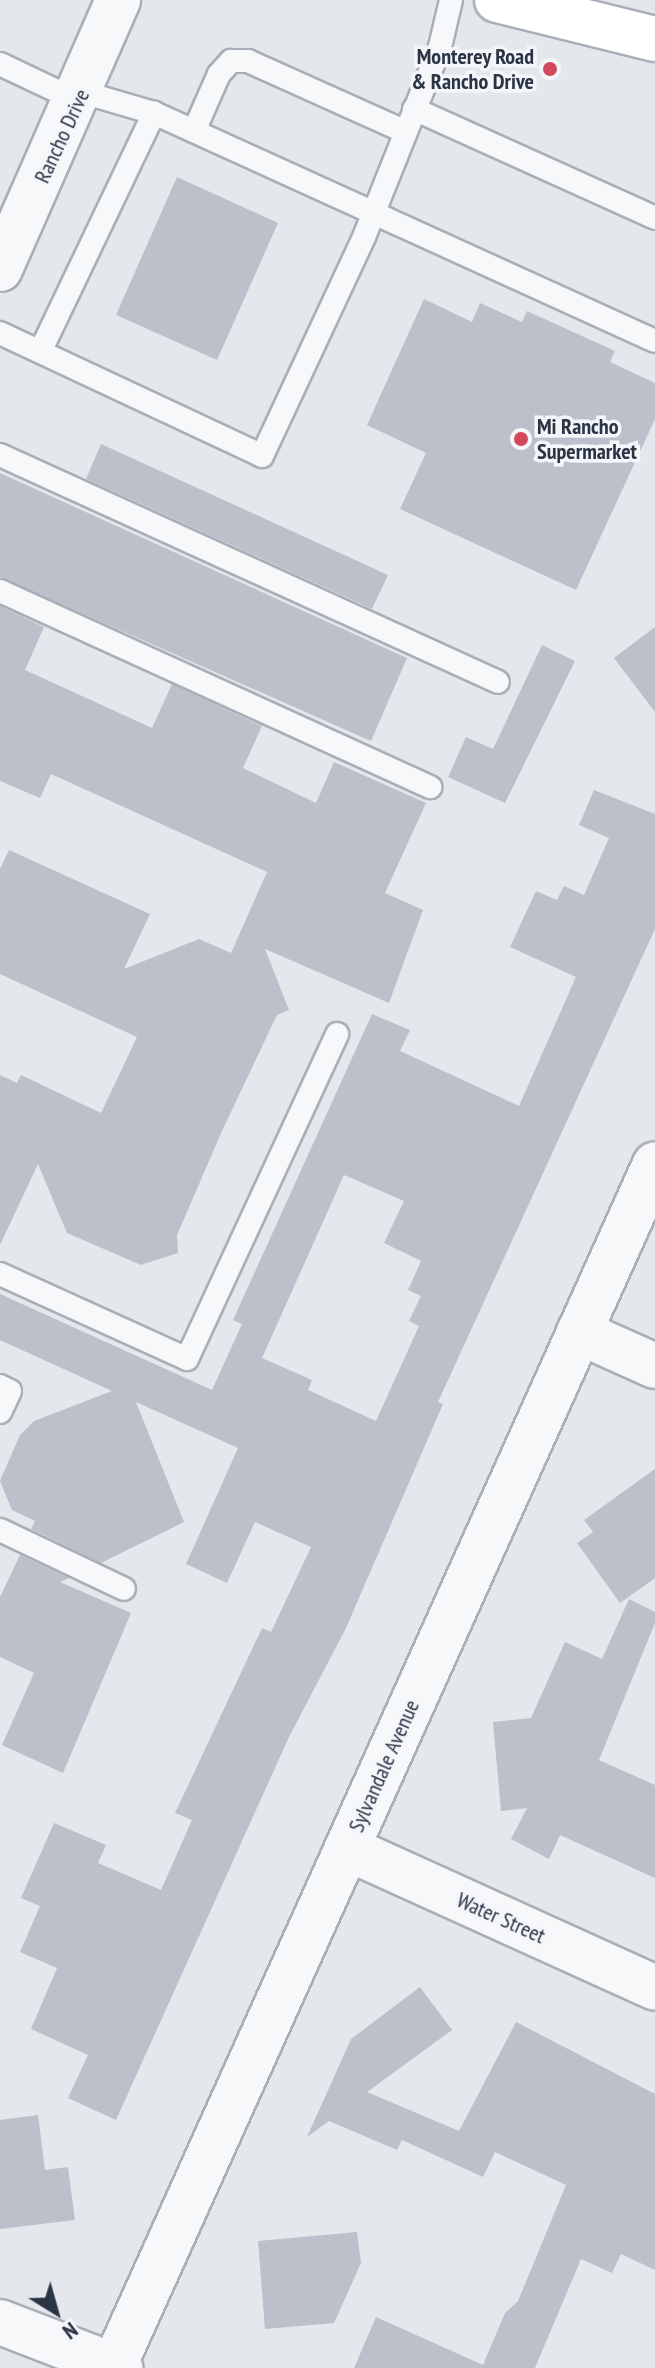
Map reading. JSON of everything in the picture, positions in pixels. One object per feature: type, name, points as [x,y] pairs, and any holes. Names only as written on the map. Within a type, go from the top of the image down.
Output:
[{"type":"main road","points":[[497,0],[655,39]]},
{"type":"street","name":"Rancho Drive","points":[[0,269],[80,96],[118,0]]},
{"type":"street","name":"Sylvandale Avenue","points":[[116,2367],[655,1164]]},
{"type":"street","points":[[579,1332],[655,1366]]},
{"type":"street","name":"Water Street","points":[[347,1848],[655,1988]]},
{"type":"street","points":[[0,2322],[116,2367]]},
{"type":"lane","points":[[0,333],[262,456],[364,237],[369,211],[414,109],[451,0]]},
{"type":"lane","points":[[194,131],[219,74],[231,61],[248,61],[404,131]]},
{"type":"lane","points":[[0,64],[80,96],[154,113],[655,341]]},
{"type":"lane","points":[[414,109],[655,218]]},
{"type":"lane","points":[[41,350],[154,113]]},
{"type":"lane","points":[[0,455],[498,682]]},
{"type":"lane","points":[[0,591],[431,787]]},
{"type":"lane","points":[[0,1274],[187,1359],[337,1034]]},
{"type":"lane","points":[[0,1386],[10,1391],[0,1412]]},
{"type":"lane","points":[[0,1530],[124,1589]]},
{"type":"building","points":[[177,177],[278,223],[217,360],[116,315]]},
{"type":"building","name":"Mi Rancho Supermarket","points":[[424,299],[472,322],[480,303],[522,322],[527,311],[615,351],[610,362],[655,383],[655,419],[576,590],[400,509],[426,453],[367,425]]},
{"type":"building","points":[[101,444],[388,575],[372,609],[86,479]]},
{"type":"building","points":[[0,473],[407,658],[371,741],[0,577]]},
{"type":"building","points":[[0,606],[44,627],[25,670],[152,728],[172,684],[262,726],[243,768],[316,803],[334,762],[426,803],[385,893],[423,910],[389,1003],[265,949],[289,1010],[277,1015],[222,1131],[177,1235],[178,1253],[141,1265],[67,1233],[38,1164],[0,1245],[0,1075],[17,1083],[21,1075],[101,1113],[137,1037],[0,974],[0,869],[9,850],[150,914],[124,969],[199,939],[231,953],[267,872],[51,774],[40,798],[0,781]]},
{"type":"building","points":[[655,627],[655,712],[614,658]]},
{"type":"building","points":[[542,645],[575,661],[505,803],[448,777],[466,737],[493,749]]},
{"type":"building","points":[[594,790],[655,814],[655,929],[438,1402],[443,1404],[346,1628],[289,1737],[116,2120],[68,2098],[88,2055],[31,2029],[57,1968],[20,1952],[40,1906],[21,1898],[54,1823],[106,1845],[98,1863],[161,1890],[192,1820],[175,1813],[262,1628],[271,1632],[311,1547],[255,1522],[227,1583],[186,1564],[238,1448],[136,1402],[184,1522],[101,1563],[31,1529],[35,1521],[12,1510],[0,1481],[20,1435],[34,1421],[112,1391],[0,1340],[0,1294],[212,1390],[242,1324],[233,1320],[372,1014],[410,1030],[400,1051],[519,1106],[576,977],[510,947],[536,891],[557,900],[564,886],[584,895],[609,838],[579,825]],"holes":[[[344,1175],[404,1201],[384,1243],[421,1261],[408,1290],[421,1296],[409,1321],[419,1326],[376,1421],[308,1390],[312,1380],[262,1358]]]},
{"type":"building","points":[[655,1469],[655,1578],[620,1603],[577,1543],[593,1532],[584,1520]]},
{"type":"building","points":[[20,1555],[69,1578],[60,1582],[131,1613],[63,1773],[2,1745],[34,1673],[0,1657],[0,1597]]},
{"type":"building","points":[[629,1599],[655,1612],[655,1623],[599,1760],[655,1785],[655,1878],[560,1835],[549,1859],[511,1839],[527,1808],[501,1811],[493,1722],[531,1718],[565,1642],[602,1659]]},
{"type":"building","points":[[420,1987],[452,2030],[367,2092],[459,2131],[516,2022],[655,2094],[655,2270],[621,2254],[612,2273],[581,2259],[535,2368],[354,2368],[376,2317],[483,2365],[505,2313],[518,2301],[566,2185],[495,2152],[483,2177],[402,2140],[397,2150],[329,2121],[307,2137],[351,2039]]},
{"type":"building","points":[[38,2115],[45,2170],[68,2167],[75,2220],[0,2229],[0,2120]]},
{"type":"building","points":[[357,2232],[361,2263],[334,2323],[265,2329],[258,2241]]},
{"type":"place","name":"Monterey Road & Rancho Drive","points":[[550,69]]},
{"type":"place","name":"Mi Rancho Supermarket","points":[[521,439]]}]
